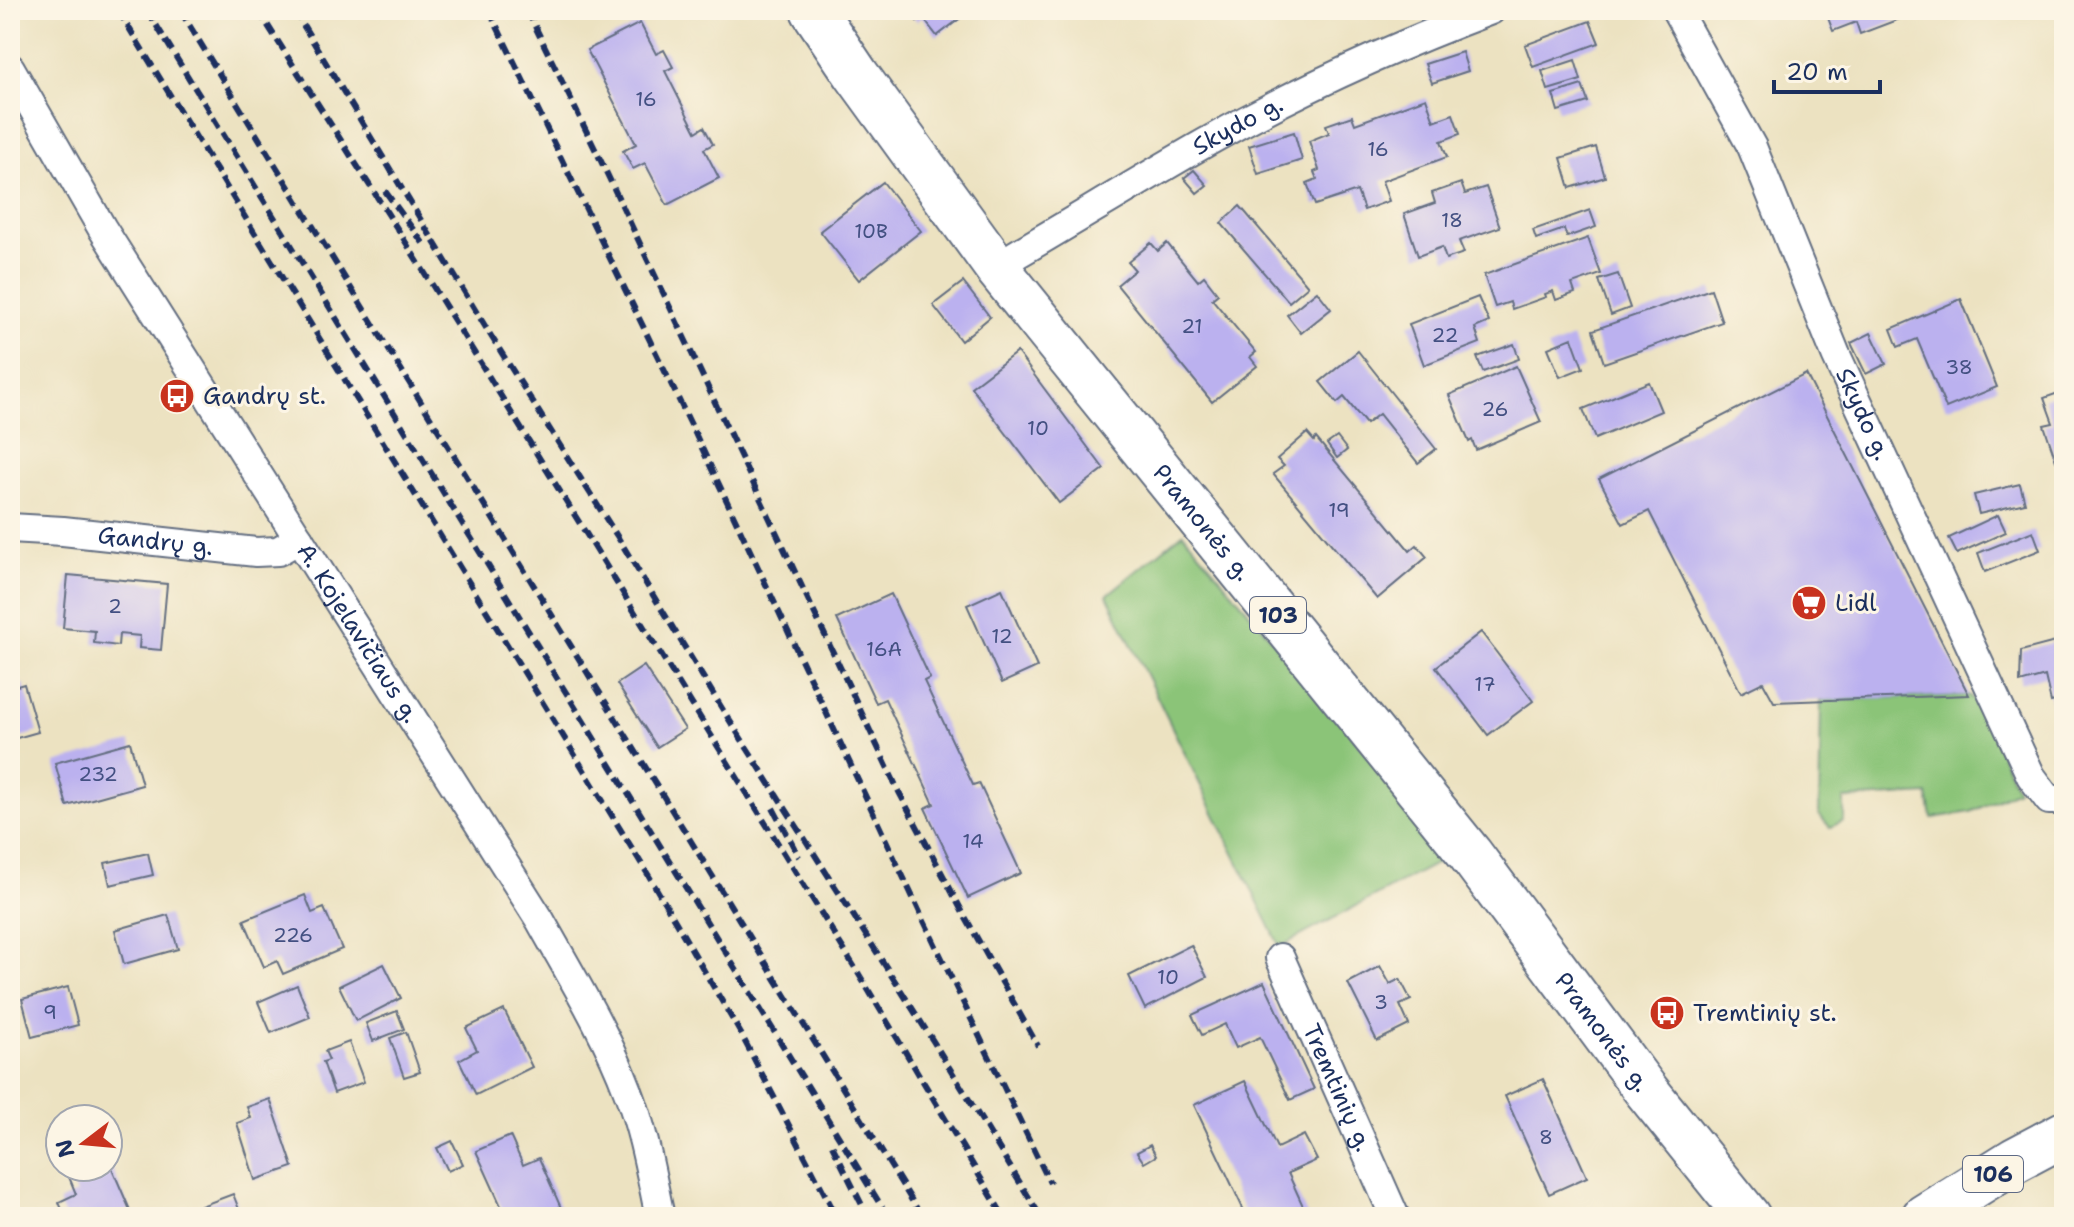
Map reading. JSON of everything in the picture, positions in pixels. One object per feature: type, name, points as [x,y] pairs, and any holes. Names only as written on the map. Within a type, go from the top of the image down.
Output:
[{"type":"main road","name":"Pramonės g.","points":[[813,10],[997,268],[1460,841],[1645,1089],[1748,1217]]},
{"type":"main road","name":"106","points":[[1924,1217],[2015,1160],[2064,1134]]},
{"type":"street","name":"Skydo g.","points":[[997,268],[1207,142],[1330,79],[1438,30],[1491,10]]},
{"type":"street","name":"Skydo g.","points":[[1676,10],[1752,147],[1836,355],[2031,776],[2049,800],[2064,800]]},
{"type":"street","name":"A. Kojelavičiaus g.","points":[[10,68],[102,228],[540,920],[601,1031],[628,1090],[644,1137],[660,1217]]},
{"type":"street","name":"Gandrų g.","points":[[10,528],[256,552],[278,551],[299,539]]},
{"type":"street","name":"Tremtinių g.","points":[[1280,958],[1395,1217]]},
{"type":"green space","points":[[1183,533],[1452,855],[1280,947],[1107,595]]},
{"type":"green space","points":[[1969,695],[1981,709],[2017,790],[1971,812],[1932,818],[1928,794],[1844,799],[1844,821],[1830,827],[1819,815],[1821,700]]},
{"type":"building","points":[[908,10],[971,10],[937,36],[922,17],[917,21]]},
{"type":"building","points":[[1825,10],[1923,10],[1860,34],[1856,22],[1833,31]]},
{"type":"building","points":[[1590,21],[1599,43],[1533,67],[1525,45]]},
{"type":"building","points":[[640,23],[656,54],[664,50],[673,67],[665,71],[696,132],[704,127],[713,144],[704,149],[719,178],[667,205],[645,163],[633,169],[623,151],[636,144],[587,50]]},
{"type":"building","points":[[1462,52],[1468,71],[1432,83],[1425,64]]},
{"type":"building","points":[[1575,60],[1581,80],[1548,90],[1542,71]]},
{"type":"building","points":[[1582,85],[1588,102],[1558,111],[1553,94]]},
{"type":"building","points":[[1426,98],[1434,121],[1453,114],[1460,134],[1441,141],[1447,157],[1382,181],[1389,201],[1364,210],[1357,191],[1315,205],[1307,183],[1317,179],[1314,172],[1319,170],[1309,141],[1329,133],[1326,125],[1352,116],[1355,124]]},
{"type":"building","points":[[1294,132],[1302,160],[1258,174],[1249,146]]},
{"type":"building","points":[[1596,147],[1605,177],[1570,188],[1561,158]]},
{"type":"building","points":[[1194,170],[1207,185],[1197,193],[1184,178]]},
{"type":"building","points":[[883,182],[921,231],[859,280],[820,231]]},
{"type":"building","points":[[1461,183],[1465,194],[1486,187],[1500,227],[1459,241],[1464,253],[1446,259],[1442,247],[1418,256],[1404,214],[1435,203],[1432,193]]},
{"type":"building","points":[[1240,206],[1308,286],[1289,302],[1221,223]]},
{"type":"building","points":[[1590,210],[1596,227],[1567,237],[1564,229],[1536,239],[1533,230]]},
{"type":"building","points":[[1588,238],[1601,274],[1572,284],[1575,293],[1556,300],[1553,291],[1545,294],[1546,297],[1512,309],[1510,302],[1495,307],[1484,275]]},
{"type":"building","points":[[1151,243],[1158,251],[1167,243],[1198,281],[1204,276],[1218,294],[1212,299],[1256,352],[1250,357],[1257,366],[1212,402],[1117,285],[1135,270],[1128,262]]},
{"type":"building","points":[[1618,274],[1630,308],[1611,315],[1599,280]]},
{"type":"building","points":[[963,282],[990,317],[961,341],[933,305]]},
{"type":"building","points":[[1711,289],[1722,322],[1604,363],[1593,330]]},
{"type":"building","points":[[1317,291],[1331,309],[1301,333],[1287,315]]},
{"type":"building","points":[[1478,297],[1489,322],[1475,328],[1480,343],[1424,365],[1409,324]]},
{"type":"building","points":[[1961,299],[1997,387],[1946,408],[1917,339],[1898,347],[1891,329]]},
{"type":"building","points":[[1871,333],[1886,364],[1866,374],[1851,343]]},
{"type":"building","points":[[1572,338],[1583,368],[1560,377],[1548,348]]},
{"type":"building","points":[[1514,344],[1519,359],[1483,372],[1477,357]]},
{"type":"building","points":[[1358,351],[1436,449],[1418,463],[1379,414],[1366,424],[1344,397],[1337,403],[1320,382]]},
{"type":"building","points":[[1017,352],[1104,469],[1059,503],[971,387]]},
{"type":"building","points":[[1516,366],[1541,422],[1476,450],[1472,440],[1469,442],[1449,395]]},
{"type":"building","name":"Lidl","points":[[1806,374],[1969,695],[1774,702],[1763,682],[1741,693],[1649,511],[1623,524],[1599,479]]},
{"type":"building","points":[[1649,382],[1661,411],[1595,439],[1583,409]]},
{"type":"building","points":[[2064,391],[2064,458],[2056,461],[2044,425],[2053,423],[2044,398]]},
{"type":"building","points":[[1307,433],[1314,441],[1316,438],[1410,551],[1417,545],[1427,557],[1377,599],[1273,474],[1284,466],[1277,459]]},
{"type":"building","points":[[1337,437],[1347,450],[1337,458],[1327,444]]},
{"type":"building","points":[[2020,484],[2025,503],[1979,514],[1974,495]]},
{"type":"building","points":[[1998,515],[2006,532],[1957,554],[1949,538]]},
{"type":"building","points":[[2033,531],[2040,550],[1985,572],[1978,553]]},
{"type":"building","points":[[68,575],[167,584],[161,650],[139,648],[140,636],[119,634],[118,646],[94,643],[95,631],[63,628]]},
{"type":"building","points":[[1002,589],[1037,667],[1002,683],[967,605]]},
{"type":"building","points":[[891,594],[930,678],[924,681],[973,785],[979,783],[1021,873],[968,898],[925,808],[934,804],[885,699],[876,703],[837,619]]},
{"type":"building","points":[[1481,632],[1533,701],[1488,735],[1436,667]]},
{"type":"building","points":[[2059,641],[2064,661],[2064,699],[2051,702],[2045,676],[2020,683],[2021,651]]},
{"type":"building","points":[[644,666],[685,729],[657,747],[617,684]]},
{"type":"building","points":[[24,684],[38,732],[10,740],[10,688]]},
{"type":"building","points":[[130,742],[142,785],[67,806],[55,763]]},
{"type":"building","points":[[148,853],[153,875],[110,885],[105,863]]},
{"type":"building","points":[[305,895],[312,913],[324,908],[342,949],[283,974],[277,961],[264,967],[244,920]]},
{"type":"building","points":[[168,915],[178,949],[124,964],[115,930]]},
{"type":"building","points":[[1191,945],[1207,977],[1145,1009],[1129,976]]},
{"type":"building","points":[[384,964],[401,998],[356,1021],[339,986]]},
{"type":"building","points":[[1380,966],[1390,984],[1400,979],[1411,1000],[1400,1005],[1409,1025],[1377,1041],[1348,983]]},
{"type":"building","points":[[1264,982],[1314,1089],[1290,1100],[1260,1037],[1236,1048],[1225,1024],[1202,1035],[1192,1015]]},
{"type":"building","points":[[297,985],[310,1017],[271,1033],[258,1002]]},
{"type":"building","points":[[68,987],[78,1025],[32,1037],[22,999]]},
{"type":"building","points":[[504,1010],[532,1067],[476,1095],[459,1060],[477,1050],[466,1028]]},
{"type":"building","points":[[397,1011],[404,1029],[373,1041],[366,1023]]},
{"type":"building","points":[[406,1032],[420,1072],[404,1077],[390,1038]]},
{"type":"building","points":[[349,1042],[364,1082],[334,1093],[323,1062],[329,1060],[325,1051]]},
{"type":"building","points":[[1543,1079],[1587,1177],[1549,1194],[1505,1096]]},
{"type":"building","points":[[1245,1081],[1277,1148],[1304,1135],[1317,1160],[1288,1173],[1308,1217],[1247,1217],[1194,1105]]},
{"type":"building","points":[[270,1099],[293,1167],[255,1180],[237,1123],[251,1118],[247,1107]]},
{"type":"building","points":[[510,1136],[523,1165],[539,1158],[565,1217],[506,1217],[476,1151]]},
{"type":"building","points":[[452,1141],[463,1164],[448,1171],[437,1148]]},
{"type":"building","points":[[1150,1145],[1156,1156],[1144,1163],[1137,1152]]},
{"type":"building","points":[[72,1183],[118,1183],[130,1210],[113,1217],[65,1217],[59,1202],[76,1194]]},
{"type":"building","points":[[233,1194],[242,1217],[187,1217],[185,1212]]},
{"type":"railway","points":[[118,10],[649,876],[741,1034],[837,1217]]},
{"type":"railway","points":[[147,10],[888,1217]]},
{"type":"railway","points":[[180,10],[922,1217]]},
{"type":"railway","points":[[258,10],[400,233],[857,971],[1004,1217]]},
{"type":"railway","points":[[294,10],[491,336],[1041,1217]]},
{"type":"railway","points":[[489,10],[693,429],[1050,1183]]},
{"type":"railway","points":[[527,10],[899,792],[1038,1046]]},
{"type":"railway","points":[[385,191],[423,243]]},
{"type":"railway","points":[[773,808],[799,857]]},
{"type":"railway","points":[[832,1145],[868,1217]]},
{"type":"place","name":"Gandrų st.","points":[[177,396]]},
{"type":"place","name":"Lidl","points":[[1809,603]]},
{"type":"place","name":"Tremtinių st.","points":[[1667,1013]]}]
